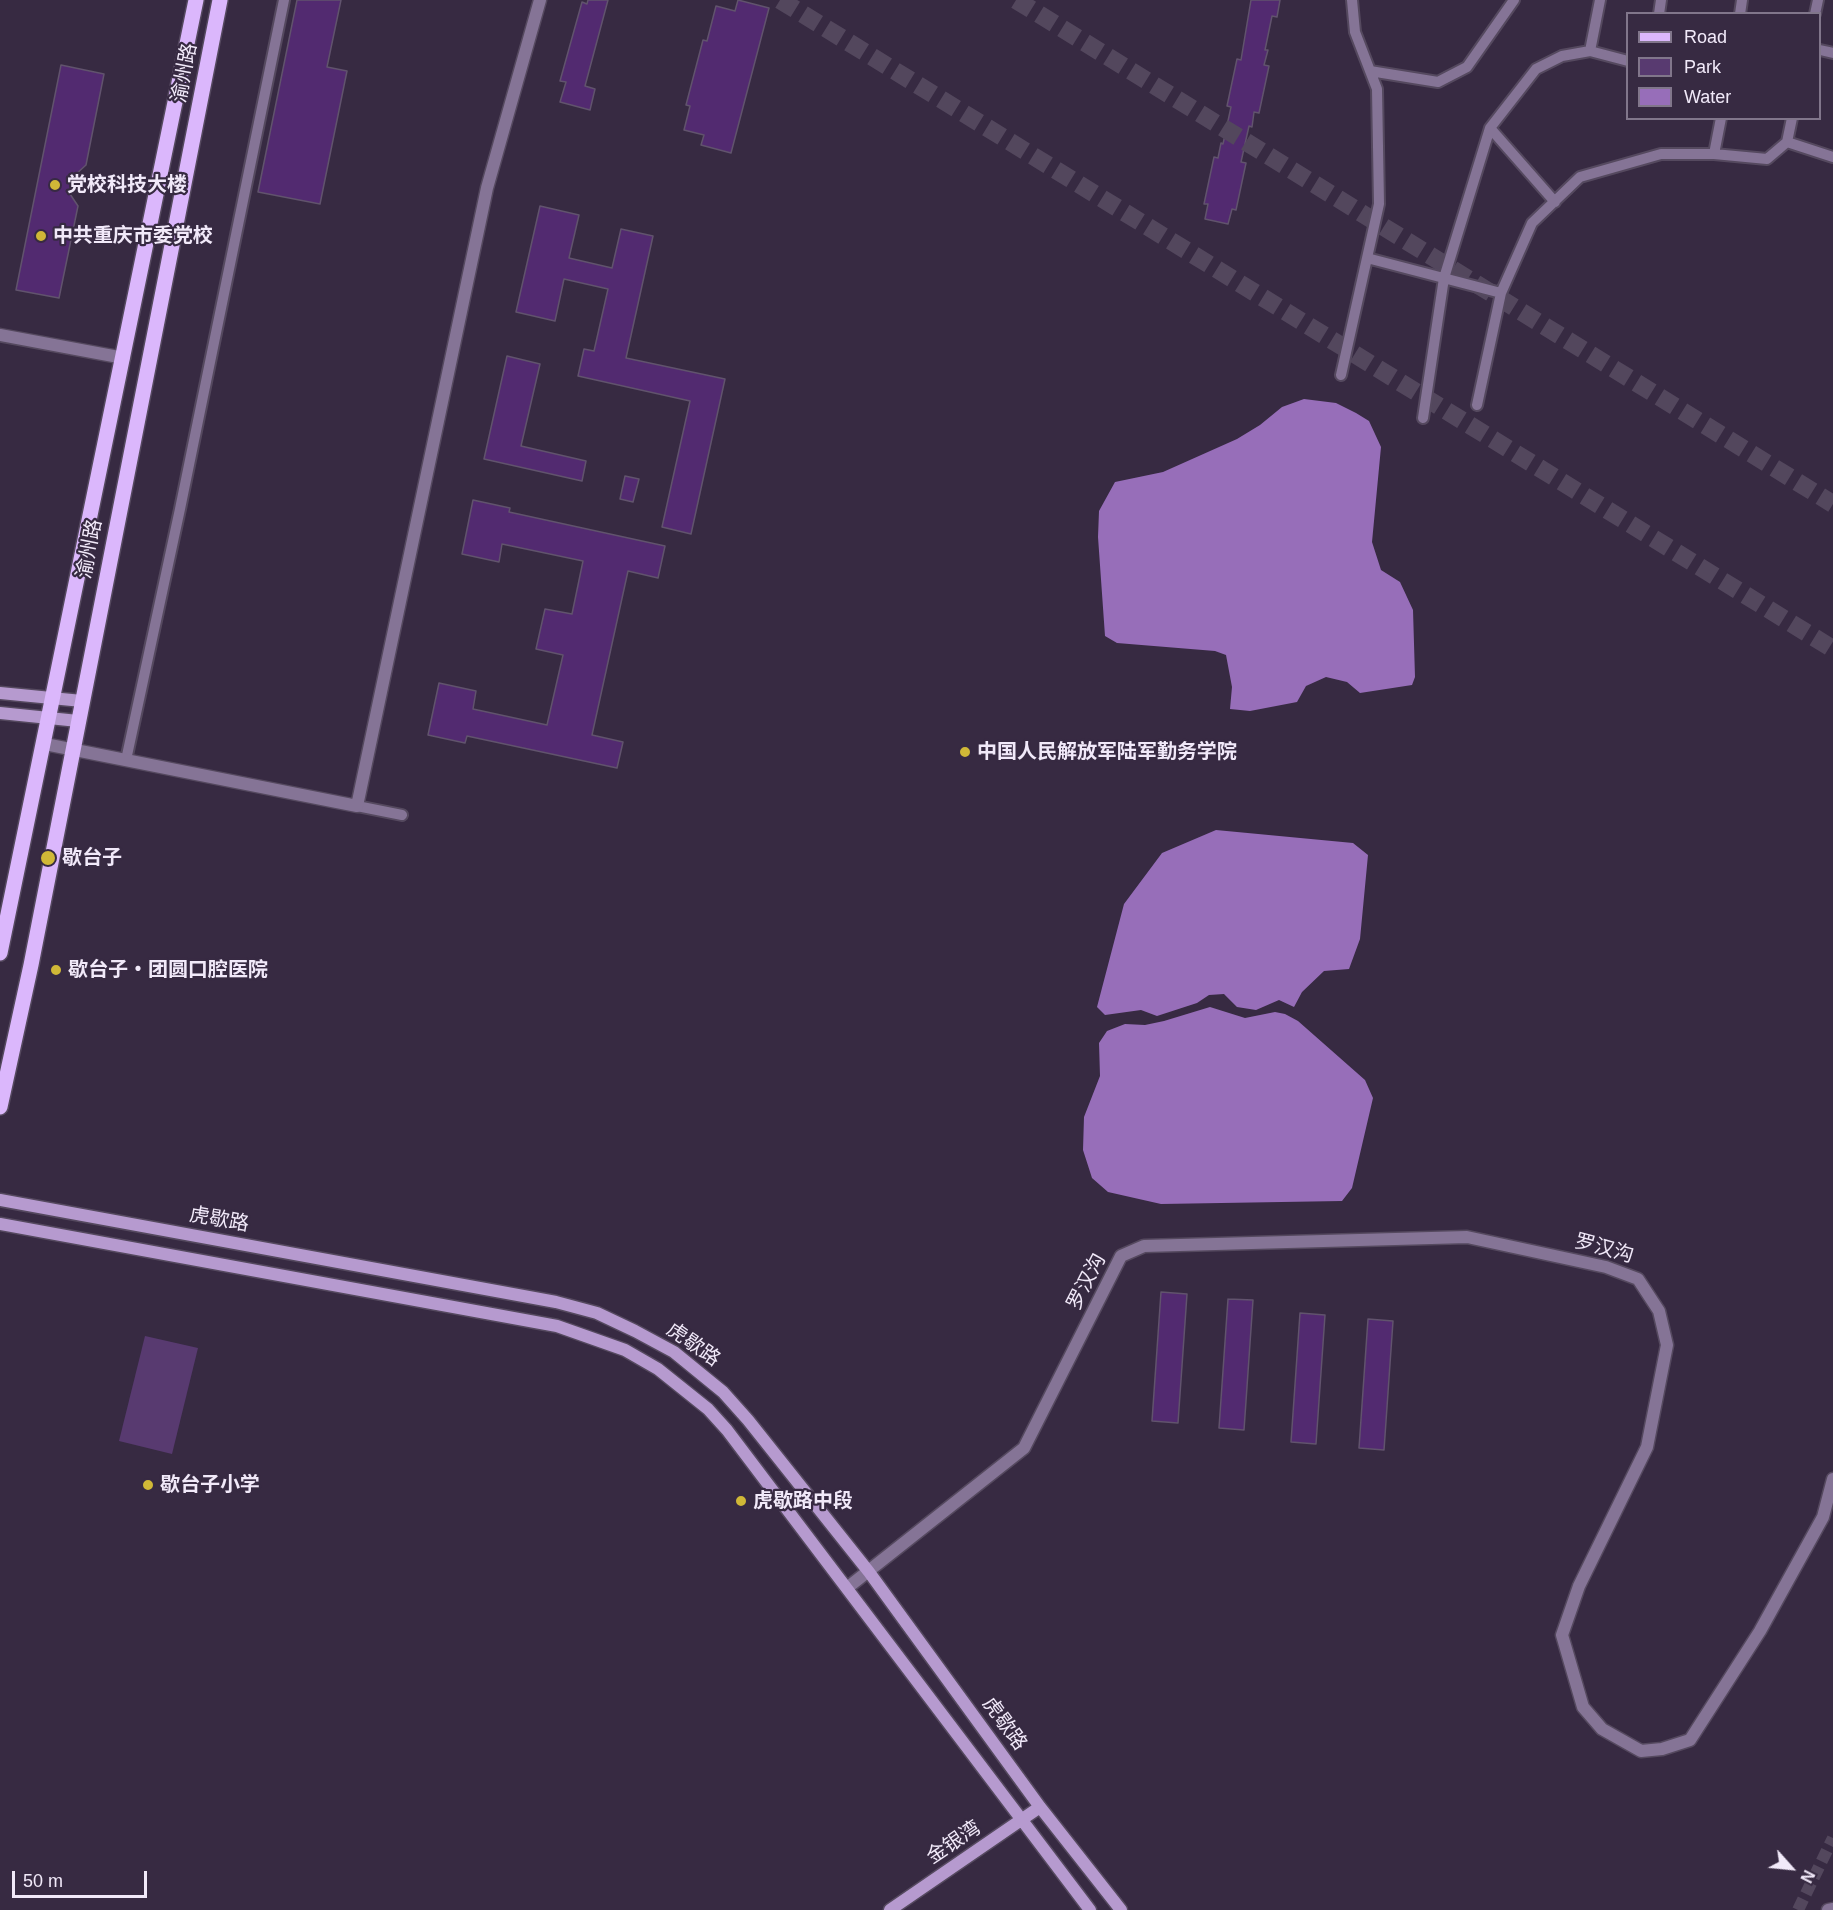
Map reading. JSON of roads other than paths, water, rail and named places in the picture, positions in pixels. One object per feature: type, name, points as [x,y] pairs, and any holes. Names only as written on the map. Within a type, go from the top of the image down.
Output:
[{"type":"main road","name":"渝州路","points":[[0,953],[45,744],[196,0]]},
{"type":"main road","name":"渝州路","points":[[0,1107],[31,965],[220,0]]},
{"type":"main road","points":[[0,693],[82,701]]},
{"type":"main road","points":[[0,713],[78,721]]},
{"type":"main road","name":"虎歇路","points":[[0,1200],[556,1302],[597,1313],[674,1352],[723,1392],[868,1572],[1040,1807],[1121,1910]]},
{"type":"main road","name":"虎歇路","points":[[0,1224],[557,1326],[625,1350],[658,1369],[708,1409],[848,1588],[1090,1910]]},
{"type":"main road","name":"金银湾","points":[[890,1910],[1040,1807]]},
{"type":"street","points":[[45,744],[357,806],[487,188],[540,0]]},
{"type":"street","points":[[0,335],[124,358]]},
{"type":"street","name":"罗汉沟","points":[[848,1588],[1024,1448],[1121,1256],[1144,1246],[1467,1237],[1606,1267],[1638,1279],[1659,1311],[1667,1345],[1647,1447],[1579,1586],[1562,1635],[1583,1707],[1602,1729],[1641,1751],[1662,1749],[1690,1740],[1760,1631],[1823,1517],[1833,1479]]},
{"type":"street","points":[[1828,1910],[1833,1909]]},
{"type":"lane","points":[[126,760],[284,0]]},
{"type":"lane","points":[[1341,375],[1379,204],[1377,89],[1355,32],[1352,0]]},
{"type":"lane","points":[[1370,71],[1437,82],[1467,67],[1515,0]]},
{"type":"lane","points":[[1590,51],[1600,0]]},
{"type":"lane","points":[[1423,418],[1444,278],[1490,128],[1536,69],[1562,56],[1590,51],[1626,60]]},
{"type":"lane","points":[[1714,154],[1721,120]]},
{"type":"lane","points":[[1477,405],[1501,293],[1532,223],[1580,177],[1661,154],[1714,154],[1767,159],[1787,142],[1792,120]]},
{"type":"lane","points":[[1490,128],[1555,202]]},
{"type":"lane","points":[[1787,142],[1833,157]]},
{"type":"lane","points":[[1367,258],[1501,293]]},
{"type":"lane","points":[[357,806],[402,815]]},
{"type":"water","points":[[1304,399],[1336,403],[1369,421],[1381,447],[1372,542],[1381,570],[1400,582],[1413,610],[1415,677],[1412,685],[1360,693],[1347,682],[1326,677],[1306,686],[1297,702],[1250,711],[1230,709],[1232,687],[1226,655],[1215,651],[1117,643],[1105,636],[1098,537],[1099,511],[1115,482],[1163,472],[1237,439],[1260,425],[1282,407]]},
{"type":"water","points":[[1216,830],[1353,843],[1368,855],[1360,939],[1349,969],[1324,971],[1302,992],[1294,1007],[1279,1000],[1256,1010],[1237,1007],[1224,994],[1209,995],[1197,1003],[1157,1016],[1141,1010],[1105,1015],[1097,1007],[1124,904],[1162,853]]},
{"type":"water","points":[[1210,1007],[1245,1018],[1275,1012],[1285,1014],[1298,1021],[1365,1080],[1373,1098],[1352,1188],[1342,1201],[1161,1204],[1108,1192],[1092,1178],[1083,1150],[1084,1117],[1100,1076],[1099,1043],[1107,1031],[1125,1024],[1145,1025],[1164,1021]]},
{"type":"tunnel","points":[[780,0],[1833,649]]},
{"type":"tunnel","points":[[1016,0],[1833,504]]},
{"type":"tunnel","points":[[1798,1910],[1833,1838]]},
{"type":"place","name":"党校科技大楼","points":[[55,185]]},
{"type":"place","name":"中共重庆市委党校","points":[[41,236]]},
{"type":"place","name":"中国人民解放军陆军勤务学院","points":[[965,752]]},
{"type":"place","name":"歇台子","points":[[48,858]]},
{"type":"place","name":"歇台子‧团圆口腔医院","points":[[56,970]]},
{"type":"place","name":"歇台子小学","points":[[148,1485]]},
{"type":"place","name":"虎歇路中段","points":[[741,1501]]}]
